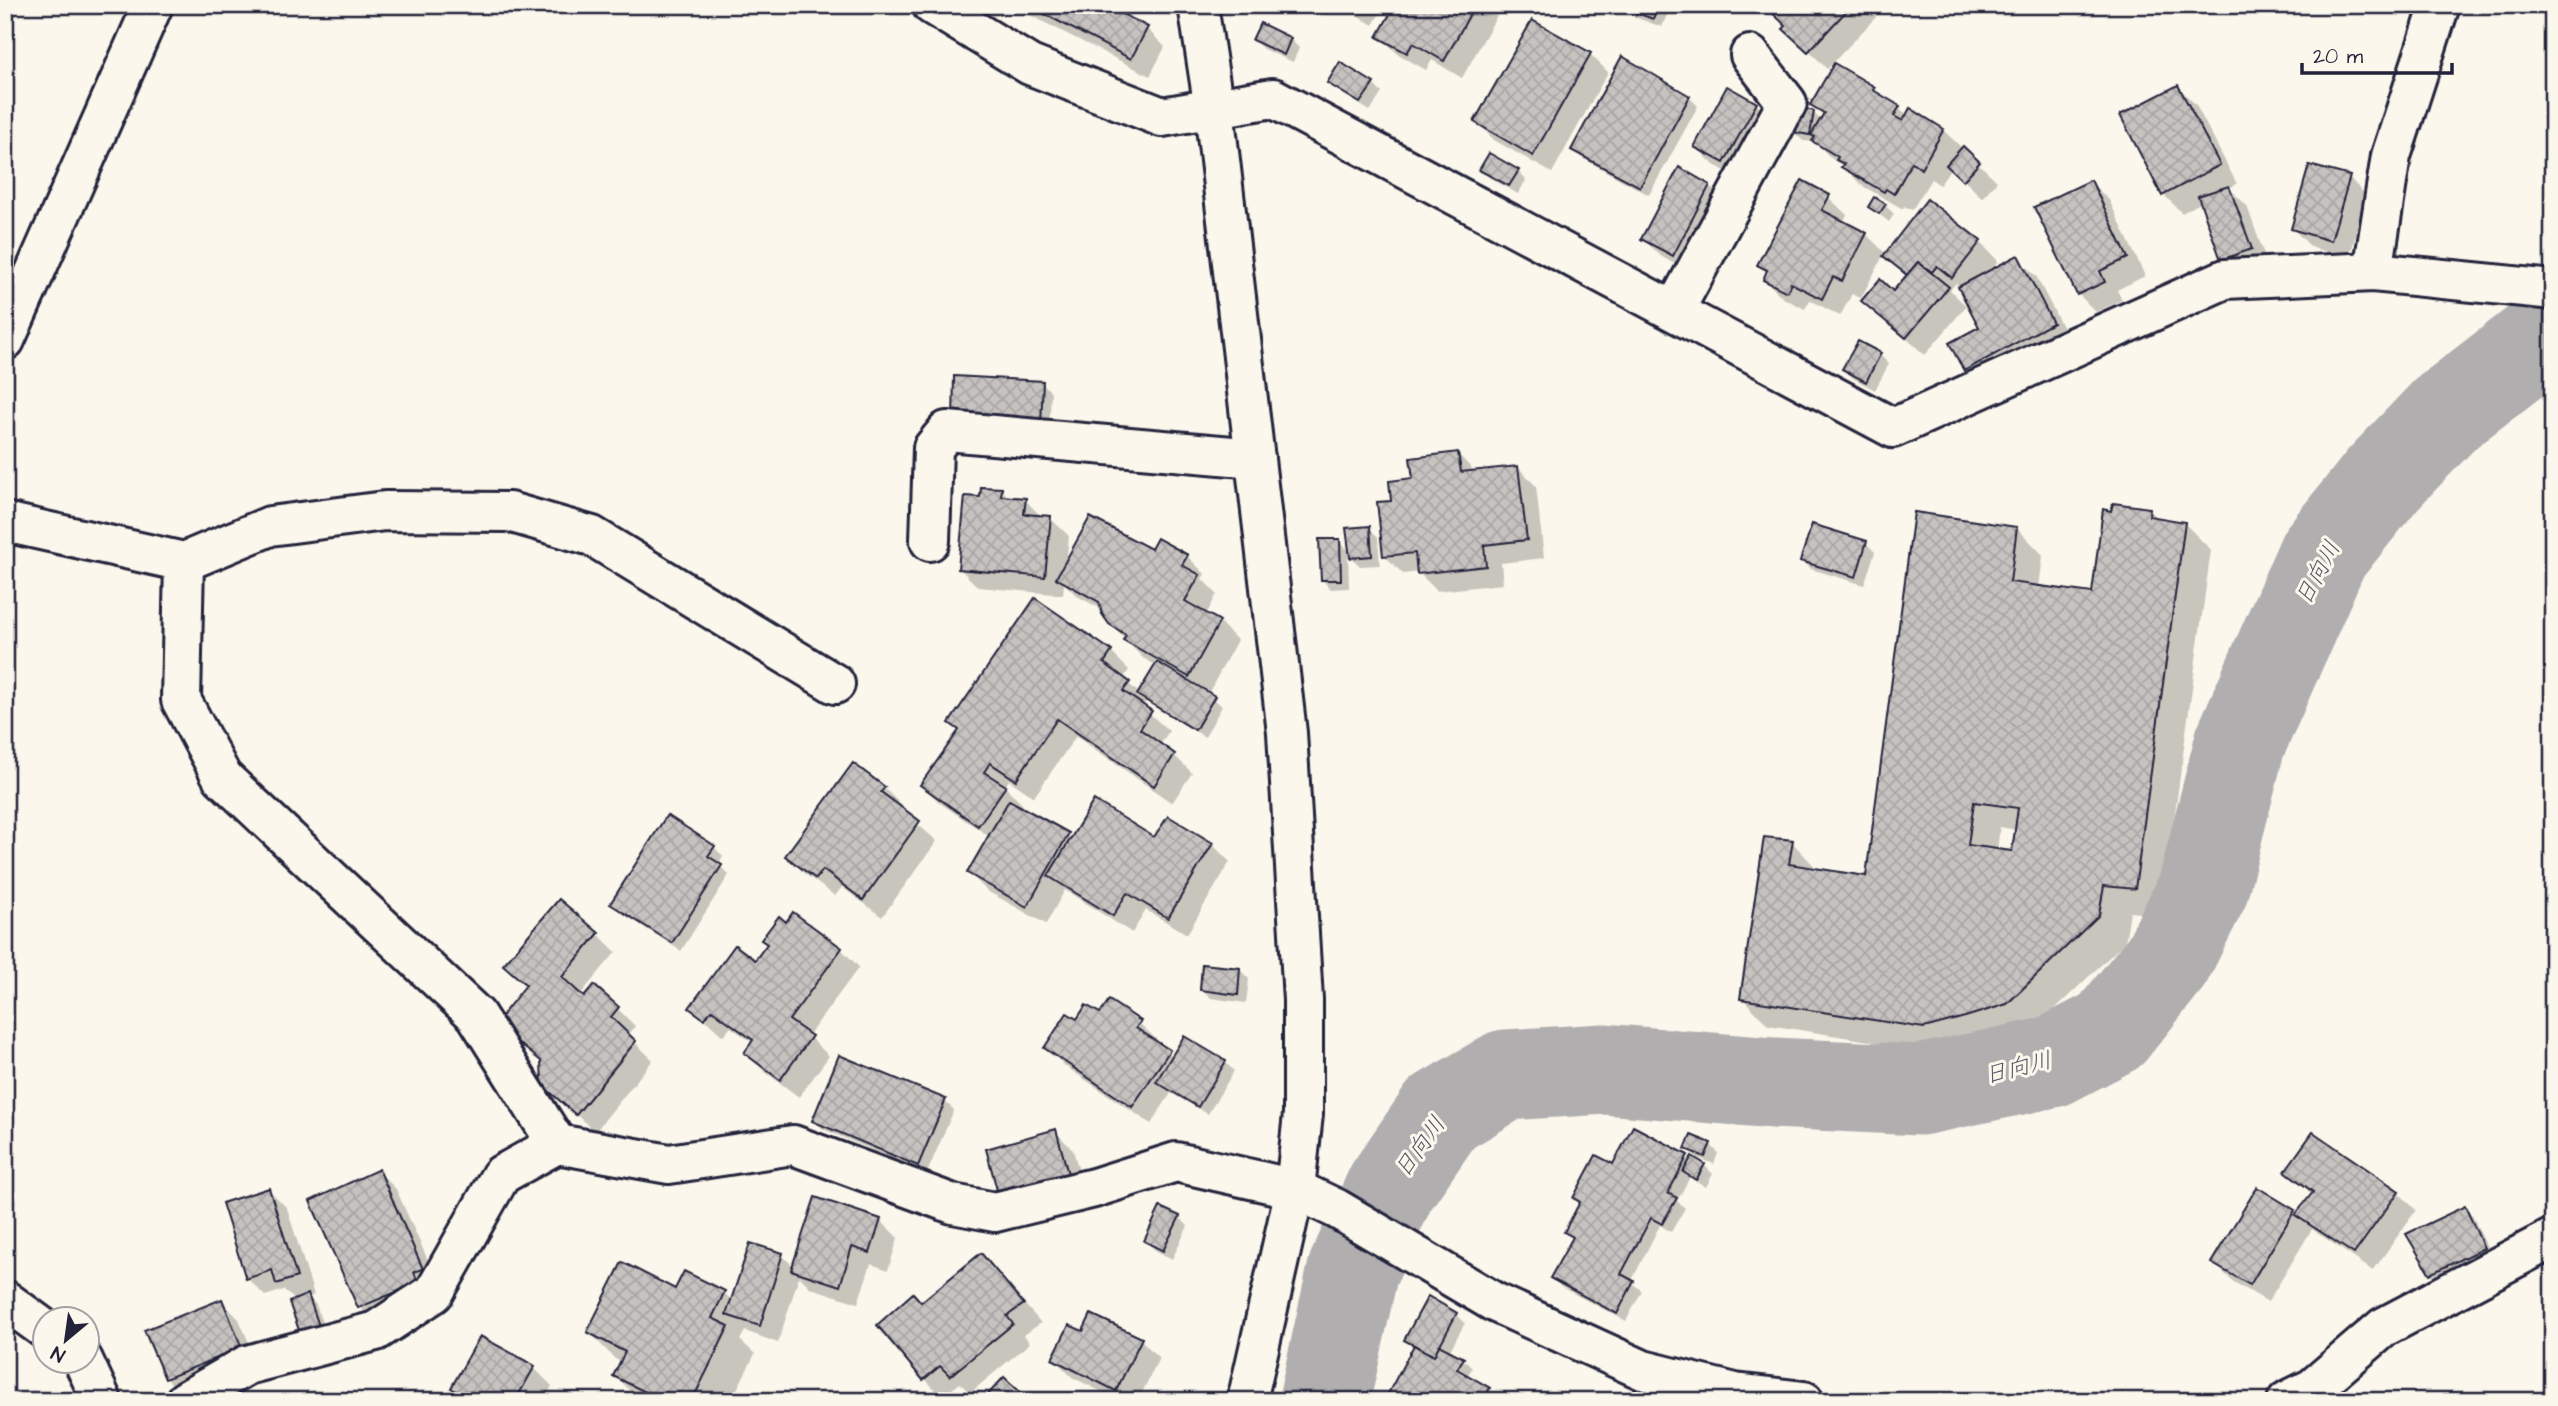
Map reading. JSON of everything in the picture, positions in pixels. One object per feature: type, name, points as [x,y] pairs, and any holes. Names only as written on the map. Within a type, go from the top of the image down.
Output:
[{"type":"street","points":[[5,340],[153,5]]},
{"type":"street","points":[[932,5],[1030,65],[1163,117],[1273,98],[1892,428],[2225,279],[2373,272],[2553,290]]},
{"type":"street","points":[[1198,5],[1214,109],[1287,733],[1302,987],[1303,1114],[1295,1189],[1247,1401]]},
{"type":"street","points":[[2373,272],[2390,156],[2440,5]]},
{"type":"street","points":[[1674,311],[1787,103],[1750,55]]},
{"type":"street","points":[[930,541],[933,448],[947,431],[1255,457]]},
{"type":"street","points":[[5,522],[184,562],[270,526],[384,511],[509,512],[592,536],[835,684]]},
{"type":"street","points":[[184,562],[181,700],[222,777],[476,1015],[557,1144]]},
{"type":"street","points":[[185,1401],[247,1365],[376,1331],[434,1293],[501,1175],[557,1144],[669,1164],[793,1145],[953,1204],[995,1212],[1094,1188],[1176,1161],[1295,1189],[1338,1209],[1494,1302],[1643,1370],[1735,1393],[1804,1401]]},
{"type":"street","points":[[2287,1401],[2313,1388],[2385,1327],[2553,1238]]},
{"type":"street","points":[[5,1300],[32,1320]]},
{"type":"street","points":[[89,1374],[102,1401]]},
{"type":"building","points":[[1027,5],[1105,5],[1148,27],[1131,59]]},
{"type":"building","points":[[1395,5],[1475,5],[1444,61],[1413,43],[1407,53],[1377,37]]},
{"type":"building","points":[[1624,5],[1659,5],[1653,19],[1623,8]]},
{"type":"building","points":[[1764,5],[1852,5],[1808,52],[1783,29],[1786,26]]},
{"type":"building","points":[[1532,20],[1591,53],[1533,156],[1474,122]]},
{"type":"building","points":[[1260,23],[1291,38],[1284,55],[1252,40]]},
{"type":"building","points":[[1622,56],[1690,96],[1640,187],[1571,150]]},
{"type":"building","points":[[1340,62],[1374,83],[1360,103],[1327,83]]},
{"type":"building","points":[[1834,63],[1875,87],[1873,90],[1900,106],[1894,116],[1903,121],[1910,108],[1944,129],[1921,169],[1912,162],[1894,194],[1886,189],[1884,192],[1841,167],[1844,164],[1836,160],[1838,157],[1812,141],[1815,137],[1811,135],[1824,113],[1810,105]]},
{"type":"building","points":[[2178,85],[2220,165],[2162,196],[2120,115]]},
{"type":"building","points":[[1727,86],[1757,103],[1724,163],[1694,147]]},
{"type":"building","points":[[1796,107],[1814,111],[1810,135],[1792,132]]},
{"type":"building","points":[[1963,146],[1980,162],[1963,181],[1946,165]]},
{"type":"building","points":[[1489,153],[1519,170],[1509,186],[1479,170]]},
{"type":"building","points":[[2309,165],[2350,176],[2331,241],[2291,229]]},
{"type":"building","points":[[1679,167],[1710,185],[1673,256],[1641,239]]},
{"type":"building","points":[[1802,180],[1830,195],[1822,210],[1867,233],[1842,281],[1833,277],[1822,299],[1791,283],[1787,292],[1763,280],[1767,270],[1757,265]]},
{"type":"building","points":[[2091,180],[2128,258],[2100,271],[2105,282],[2077,295],[2034,207]]},
{"type":"building","points":[[2229,186],[2252,249],[2221,260],[2198,196]]},
{"type":"building","points":[[1874,197],[1886,204],[1879,214],[1868,207]]},
{"type":"building","points":[[1927,199],[1981,241],[1952,278],[1937,266],[1932,272],[1918,262],[1907,275],[1883,256]]},
{"type":"building","points":[[2018,255],[2053,323],[1964,371],[1949,343],[1979,327],[1958,287]]},
{"type":"building","points":[[1918,262],[1949,287],[1906,338],[1861,301],[1880,279],[1893,291]]},
{"type":"building","points":[[1858,341],[1881,353],[1866,382],[1842,369]]},
{"type":"building","points":[[954,376],[1043,381],[1041,425],[953,420]]},
{"type":"building","points":[[1458,452],[1461,472],[1518,466],[1527,540],[1484,545],[1486,566],[1417,574],[1415,553],[1383,556],[1377,502],[1391,501],[1389,481],[1413,478],[1410,458]]},
{"type":"building","points":[[981,487],[1002,488],[1001,496],[1026,498],[1024,514],[1051,516],[1045,577],[958,569],[965,496],[980,497]]},
{"type":"building","points":[[2113,503],[2150,508],[2149,516],[2185,522],[2135,889],[2104,886],[2099,915],[2007,1004],[1965,1017],[1924,1028],[1740,999],[1764,837],[1793,840],[1789,864],[1866,876],[1914,512],[2017,527],[2010,582],[2092,593],[2103,509],[2111,511]],"holes":[[[1974,802],[2018,808],[2012,851],[1968,845]]]},
{"type":"building","points":[[1090,517],[1151,549],[1157,538],[1188,555],[1182,565],[1200,575],[1185,601],[1220,621],[1189,677],[1123,640],[1126,635],[1109,624],[1102,614],[1099,602],[1056,578]]},
{"type":"building","points":[[1812,524],[1867,541],[1856,577],[1800,561]]},
{"type":"building","points":[[1370,526],[1372,556],[1350,558],[1346,528]]},
{"type":"building","points":[[1319,539],[1340,539],[1341,580],[1321,580]]},
{"type":"building","points":[[1035,598],[1112,651],[1104,663],[1130,682],[1123,691],[1152,711],[1140,729],[1175,754],[1154,786],[1057,719],[1016,780],[990,763],[984,772],[1006,786],[978,826],[920,785],[959,730],[949,723]]},
{"type":"building","points":[[1157,662],[1215,696],[1195,730],[1137,695]]},
{"type":"building","points":[[853,763],[885,787],[881,792],[920,821],[863,900],[823,870],[816,879],[785,856]]},
{"type":"building","points":[[1009,800],[1069,833],[1027,907],[967,873]]},
{"type":"building","points":[[1094,800],[1154,837],[1168,816],[1213,843],[1168,918],[1127,893],[1113,916],[1048,876]]},
{"type":"building","points":[[667,815],[715,846],[708,856],[722,865],[672,943],[610,904]]},
{"type":"building","points":[[559,899],[599,933],[562,977],[584,997],[594,985],[619,1007],[611,1017],[636,1041],[576,1115],[542,1085],[541,1061],[495,1024],[526,985],[503,965]]},
{"type":"building","points":[[793,912],[842,948],[789,1020],[812,1036],[780,1080],[744,1053],[753,1040],[712,1010],[704,1019],[689,1008],[735,945],[755,960],[767,944],[761,940],[779,916],[786,922]]},
{"type":"building","points":[[1202,964],[1240,968],[1238,995],[1200,990]]},
{"type":"building","points":[[1109,1000],[1141,1021],[1136,1028],[1170,1050],[1132,1107],[1044,1048],[1067,1013],[1077,1019],[1086,1005],[1100,1013]]},
{"type":"building","points":[[1184,1036],[1226,1061],[1198,1107],[1156,1082]]},
{"type":"building","points":[[839,1055],[946,1099],[918,1166],[812,1121]]},
{"type":"building","points":[[1633,1126],[1688,1155],[1668,1193],[1677,1198],[1662,1224],[1651,1218],[1621,1274],[1634,1281],[1617,1314],[1550,1278],[1573,1237],[1564,1232],[1580,1202],[1573,1198],[1596,1155],[1613,1164]]},
{"type":"building","points":[[1056,1129],[1071,1185],[1001,1205],[986,1149]]},
{"type":"building","points":[[2313,1132],[2399,1191],[2354,1254],[2295,1215],[2313,1192],[2285,1171]]},
{"type":"building","points":[[1691,1135],[1711,1143],[1705,1157],[1685,1149]]},
{"type":"building","points":[[1692,1156],[1705,1164],[1696,1180],[1683,1172]]},
{"type":"building","points":[[379,1169],[423,1269],[414,1272],[418,1283],[358,1308],[310,1201]]},
{"type":"building","points":[[2257,1187],[2295,1210],[2250,1285],[2211,1263]]},
{"type":"building","points":[[269,1188],[297,1277],[276,1284],[272,1270],[246,1279],[222,1203]]},
{"type":"building","points":[[815,1197],[881,1219],[870,1253],[852,1247],[840,1286],[791,1270]]},
{"type":"building","points":[[2465,1206],[2484,1248],[2430,1274],[2406,1234]]},
{"type":"building","points":[[1160,1207],[1180,1216],[1163,1251],[1144,1241]]},
{"type":"building","points":[[750,1243],[783,1253],[760,1326],[726,1315]]},
{"type":"building","points":[[981,1253],[1024,1304],[1007,1316],[1013,1324],[950,1376],[940,1366],[923,1380],[877,1325],[913,1293],[921,1302]]},
{"type":"building","points":[[622,1262],[675,1289],[684,1271],[725,1291],[712,1318],[729,1326],[692,1401],[657,1401],[658,1398],[613,1376],[625,1352],[587,1332]]},
{"type":"building","points":[[308,1294],[319,1326],[300,1333],[289,1302]]},
{"type":"building","points":[[1428,1296],[1457,1313],[1434,1356],[1404,1340]]},
{"type":"building","points":[[222,1299],[242,1348],[165,1379],[144,1330]]},
{"type":"building","points":[[1091,1314],[1142,1338],[1116,1391],[1052,1359],[1069,1325],[1083,1331]]},
{"type":"building","points":[[480,1336],[535,1366],[515,1401],[472,1401],[451,1388]]},
{"type":"building","points":[[1414,1345],[1434,1356],[1439,1345],[1464,1358],[1457,1369],[1490,1388],[1483,1401],[1384,1401]]},
{"type":"building","points":[[1004,1377],[1030,1401],[982,1401]]},
{"type":"waterway","name":"日向川","points":[[1324,1401],[1353,1270],[1391,1187],[1442,1113],[1506,1075],[1604,1069],[1774,1083],[1920,1090],[2052,1062],[2111,1031],[2167,961],[2203,889],[2240,743],[2323,554],[2383,479],[2446,413],[2539,341],[2553,341]]}]
